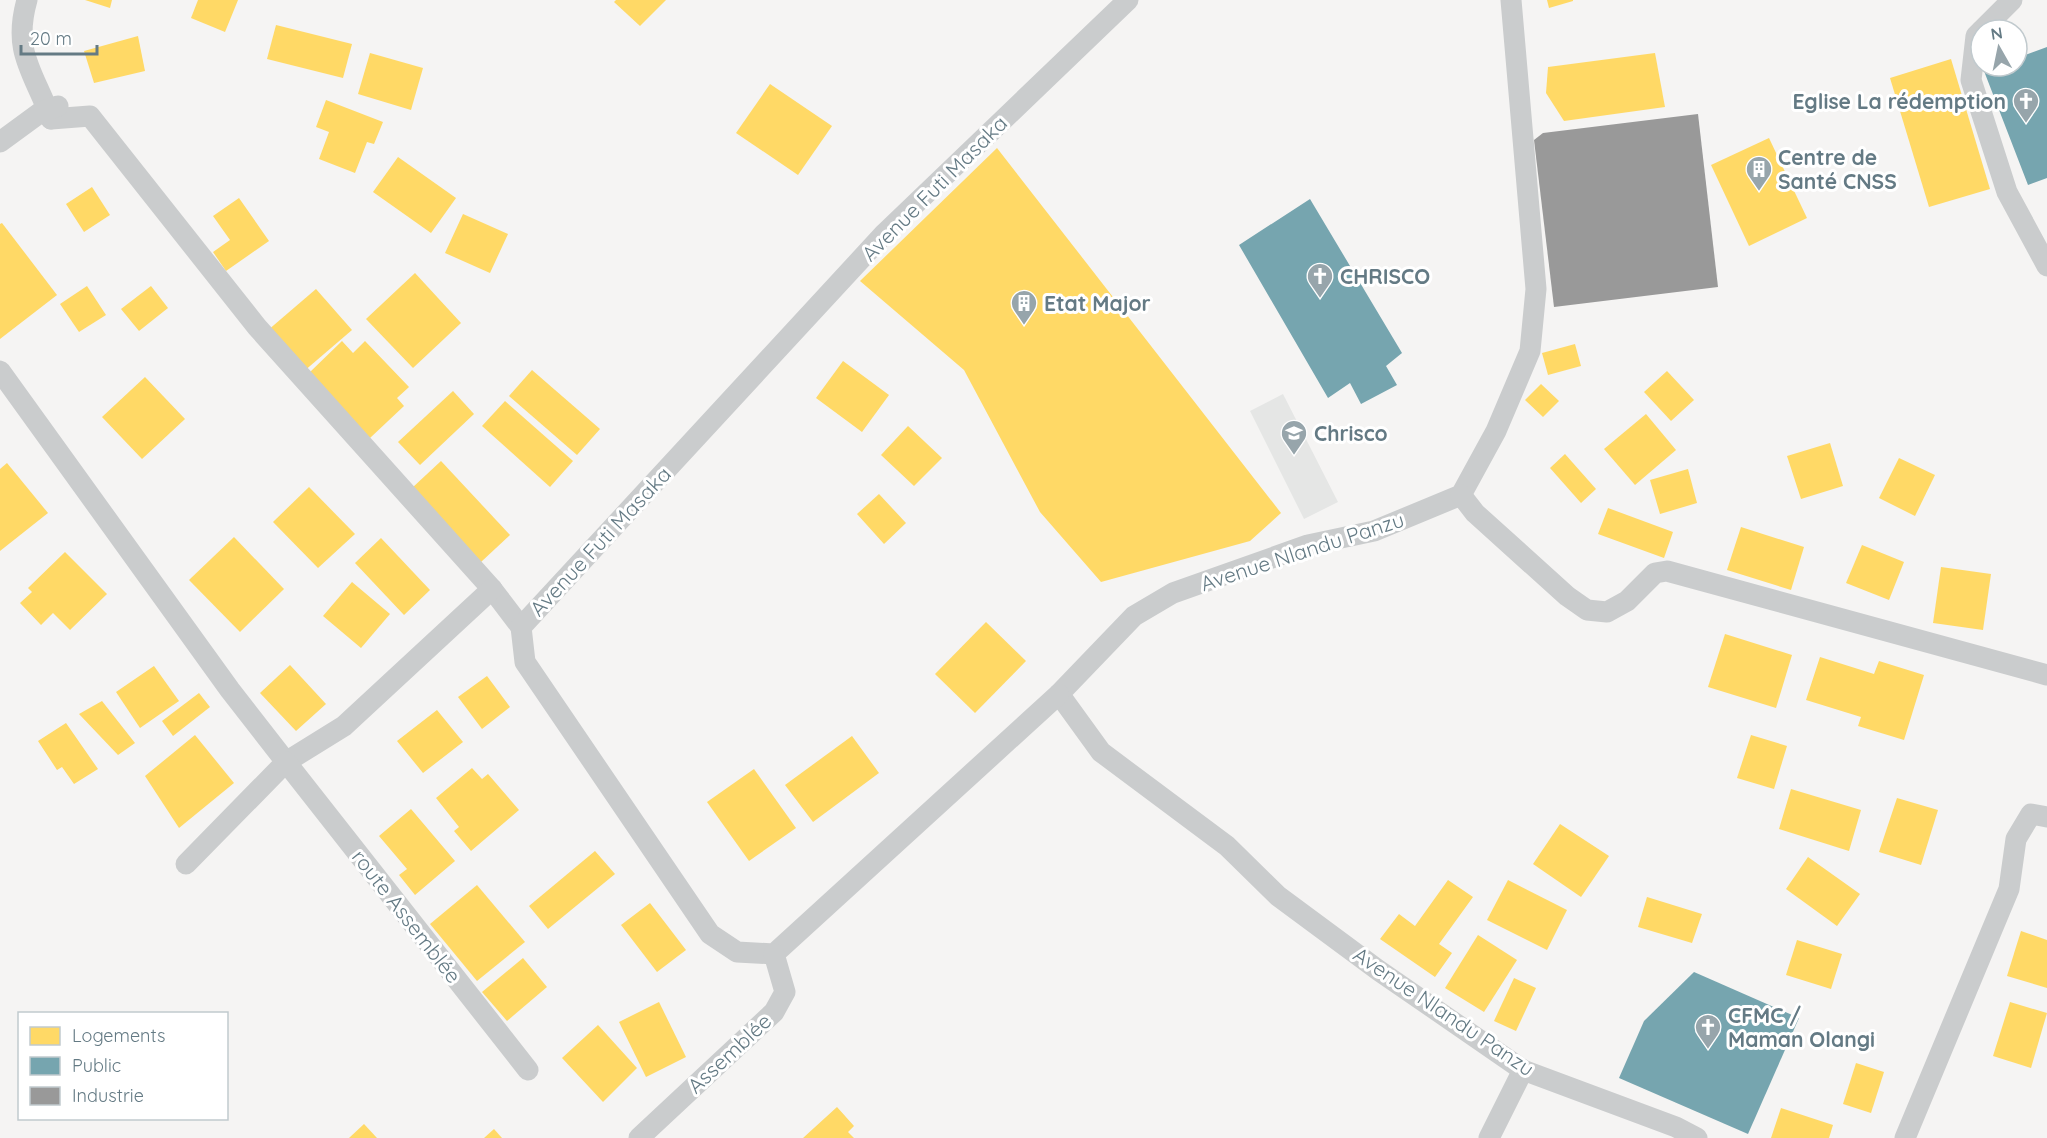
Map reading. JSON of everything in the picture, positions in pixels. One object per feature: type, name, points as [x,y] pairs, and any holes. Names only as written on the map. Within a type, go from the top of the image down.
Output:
[{"type":"street","points":[[27,0],[21,21],[23,54],[49,115]]},
{"type":"street","name":"Avenue Futi Masaka","points":[[774,954],[737,952],[710,934],[525,662],[521,627],[885,233],[1128,0]]},
{"type":"street","points":[[1511,0],[1536,289],[1530,351],[1496,431],[1461,495],[1484,521],[1567,596],[1587,610],[1607,612],[1627,601],[1655,573],[1667,571],[2047,675]]},
{"type":"street","points":[[1995,18],[2012,0]]},
{"type":"street","points":[[1971,78],[2007,192],[2047,266]]},
{"type":"street","points":[[0,142],[49,115],[90,116],[257,327],[492,589],[521,627]]},
{"type":"street","name":"route Assemblée","points":[[0,371],[230,690],[528,1070]]},
{"type":"street","name":"Avenue Nlandu Panzu","points":[[1461,495],[1374,531],[1308,545],[1173,593],[1134,616],[1059,694],[1101,752],[1227,846],[1278,896],[1523,1070],[1676,1127],[1697,1138]]},
{"type":"street","points":[[186,864],[286,762],[344,726],[492,589]]},
{"type":"street","points":[[774,954],[1059,694]]},
{"type":"street","points":[[1905,1138],[2009,889],[2016,839],[2031,814],[2047,817]]},
{"type":"street","name":"Assemblée","points":[[639,1138],[774,1012],[785,992],[774,954]]},
{"type":"street","points":[[1489,1138],[1523,1070]]},
{"type":"shaded area","name":"Chrisco","points":[[1283,394],[1338,502],[1304,519],[1250,411]]},
{"type":"building: Logements","points":[[85,0],[112,0],[110,8]]},
{"type":"building: Logements","points":[[198,0],[238,0],[225,32],[191,18]]},
{"type":"building: Logements","points":[[616,0],[666,0],[640,26],[614,2]]},
{"type":"building: Logements","points":[[1547,0],[1573,0],[1573,1],[1549,8]]},
{"type":"building: Logements","points":[[276,25],[352,44],[343,78],[267,59]]},
{"type":"building: Logements","points":[[138,36],[145,71],[94,83],[84,51]]},
{"type":"building: Logements","points":[[370,53],[423,68],[411,110],[358,94]]},
{"type":"building: Logements","points":[[1655,53],[1665,107],[1564,121],[1546,93],[1548,67]]},
{"type":"building: Logements","points":[[1951,59],[1990,189],[1929,207],[1890,78]]},
{"type":"building: Logements","points":[[770,84],[832,126],[798,175],[736,133]]},
{"type":"building: Logements","points":[[326,100],[383,122],[374,144],[367,142],[355,173],[319,159],[329,132],[316,127]]},
{"type":"building: Logements","name":"Centre de Santé CNSS","points":[[1769,138],[1807,218],[1749,246],[1711,165]]},
{"type":"building: Logements","name":"Etat Major","points":[[997,148],[1281,513],[1250,541],[1101,582],[1040,512],[964,370],[860,281]]},
{"type":"building: Logements","points":[[398,157],[456,198],[431,233],[373,192]]},
{"type":"building: Logements","points":[[92,187],[110,215],[84,232],[66,204]]},
{"type":"building: Logements","points":[[239,198],[269,241],[226,271],[213,252],[230,240],[213,216]]},
{"type":"building: Logements","points":[[463,214],[508,234],[490,273],[445,253]]},
{"type":"building: Logements","points":[[2,223],[57,295],[0,339],[0,224]]},
{"type":"building: Logements","points":[[415,273],[461,323],[413,368],[366,319]]},
{"type":"building: Logements","points":[[87,286],[106,315],[79,332],[60,304]]},
{"type":"building: Logements","points":[[151,286],[168,308],[139,331],[121,309]]},
{"type":"building: Logements","points":[[316,289],[352,330],[303,372],[267,331]]},
{"type":"building: Logements","points":[[342,341],[353,353],[365,341],[409,387],[397,398],[404,406],[370,438],[309,373]]},
{"type":"building: Logements","points":[[1575,344],[1581,366],[1548,375],[1542,353]]},
{"type":"building: Logements","points":[[843,361],[889,395],[862,432],[816,398]]},
{"type":"building: Logements","points":[[532,370],[600,429],[577,455],[509,396]]},
{"type":"building: Logements","points":[[1667,371],[1694,400],[1671,421],[1644,392]]},
{"type":"building: Logements","points":[[145,377],[185,419],[142,459],[102,417]]},
{"type":"building: Logements","points":[[1541,384],[1559,401],[1543,417],[1525,400]]},
{"type":"building: Logements","points":[[453,391],[474,414],[420,465],[398,442]]},
{"type":"building: Logements","points":[[505,401],[573,461],[550,487],[482,426]]},
{"type":"building: Logements","points":[[1646,414],[1676,450],[1635,485],[1604,449]]},
{"type":"building: Logements","points":[[908,426],[942,458],[914,486],[881,455]]},
{"type":"building: Logements","points":[[1830,443],[1843,486],[1801,499],[1787,456]]},
{"type":"building: Logements","points":[[1565,454],[1596,489],[1581,503],[1550,468]]},
{"type":"building: Logements","points":[[1899,458],[1935,475],[1915,516],[1879,498]]},
{"type":"building: Logements","points":[[441,461],[510,535],[481,562],[412,488]]},
{"type":"building: Logements","points":[[7,463],[48,513],[0,551],[0,469]]},
{"type":"building: Logements","points":[[1688,469],[1697,503],[1660,514],[1650,480]]},
{"type":"building: Logements","points":[[309,487],[355,534],[318,568],[273,522]]},
{"type":"building: Logements","points":[[879,494],[906,523],[884,544],[857,514]]},
{"type":"building: Logements","points":[[1608,508],[1673,532],[1664,558],[1598,534]]},
{"type":"building: Logements","points":[[1741,527],[1804,547],[1791,590],[1727,570]]},
{"type":"building: Logements","points":[[234,537],[284,589],[240,632],[189,580]]},
{"type":"building: Logements","points":[[381,538],[430,590],[404,615],[355,563]]},
{"type":"building: Logements","points":[[1862,545],[1904,562],[1889,600],[1846,583]]},
{"type":"building: Logements","points":[[65,552],[107,594],[70,630],[53,613],[41,625],[20,603],[32,592],[28,588]]},
{"type":"building: Logements","points":[[1941,567],[1991,574],[1983,630],[1933,623]]},
{"type":"building: Logements","points":[[352,582],[390,614],[361,648],[323,616]]},
{"type":"building: Logements","points":[[986,622],[1026,661],[975,713],[935,674]]},
{"type":"building: Logements","points":[[1725,634],[1792,655],[1776,708],[1708,687]]},
{"type":"building: Logements","points":[[1820,657],[1874,674],[1879,661],[1924,675],[1904,740],[1858,726],[1861,717],[1806,700]]},
{"type":"building: Logements","points":[[290,665],[326,704],[296,731],[260,693]]},
{"type":"building: Logements","points":[[154,666],[179,701],[140,728],[116,692]]},
{"type":"building: Logements","points":[[487,676],[510,707],[482,729],[458,697]]},
{"type":"building: Logements","points":[[199,693],[210,707],[173,736],[162,721]]},
{"type":"building: Logements","points":[[102,701],[135,743],[118,755],[79,714]]},
{"type":"building: Logements","points":[[437,710],[463,742],[423,773],[397,741]]},
{"type":"building: Logements","points":[[66,723],[98,769],[74,784],[62,767],[57,770],[38,741]]},
{"type":"building: Logements","points":[[195,735],[234,783],[179,828],[145,776]]},
{"type":"building: Logements","points":[[1751,735],[1787,746],[1774,789],[1737,778]]},
{"type":"building: Logements","points":[[852,736],[879,773],[813,822],[785,785]]},
{"type":"building: Logements","points":[[472,768],[482,779],[488,774],[519,810],[471,851],[454,831],[459,827],[436,798]]},
{"type":"building: Logements","points":[[754,769],[796,828],[749,861],[707,802]]},
{"type":"building: Logements","points":[[1791,789],[1861,810],[1849,851],[1779,829]]},
{"type":"building: Logements","points":[[1897,798],[1938,810],[1921,865],[1879,852]]},
{"type":"building: Logements","points":[[411,809],[455,861],[415,895],[399,875],[407,869],[379,836]]},
{"type":"building: Logements","points":[[1560,824],[1609,856],[1581,897],[1533,864]]},
{"type":"building: Logements","points":[[595,851],[615,874],[548,929],[529,906]]},
{"type":"building: Logements","points":[[1808,857],[1860,894],[1837,926],[1786,889]]},
{"type":"building: Logements","points":[[1448,880],[1473,897],[1439,944],[1452,953],[1435,977],[1380,939],[1399,914],[1415,926]]},
{"type":"building: Logements","points":[[1508,880],[1567,910],[1547,950],[1487,920]]},
{"type":"building: Logements","points":[[477,885],[525,942],[477,981],[430,924]]},
{"type":"building: Logements","points":[[1647,897],[1702,914],[1692,943],[1638,927]]},
{"type":"building: Logements","points":[[650,903],[686,950],[657,972],[621,925]]},
{"type":"building: Logements","points":[[2021,931],[2047,940],[2047,988],[2007,976]]},
{"type":"building: Logements","points":[[1478,935],[1517,960],[1484,1012],[1445,988]]},
{"type":"building: Logements","points":[[1797,940],[1842,954],[1831,989],[1786,975]]},
{"type":"building: Logements","points":[[523,958],[547,987],[507,1021],[482,992]]},
{"type":"building: Logements","points":[[1514,978],[1536,988],[1516,1031],[1494,1021]]},
{"type":"building: Logements","points":[[659,1002],[686,1057],[646,1077],[619,1022]]},
{"type":"building: Logements","points":[[2010,1002],[2047,1013],[2031,1068],[1993,1056]]},
{"type":"building: Logements","points":[[598,1025],[637,1068],[603,1102],[562,1058]]},
{"type":"building: Logements","points":[[1856,1063],[1884,1072],[1871,1113],[1843,1104]]},
{"type":"building: Logements","points":[[837,1107],[854,1126],[848,1132],[854,1138],[803,1138]]},
{"type":"building: Logements","points":[[1781,1108],[1833,1125],[1829,1138],[1771,1138]]},
{"type":"building: Logements","points":[[364,1124],[377,1138],[349,1138]]},
{"type":"building: Logements","points":[[494,1129],[502,1138],[484,1138]]},
{"type":"building: Public","name":"Eglise La rédemption","points":[[2047,47],[2047,178],[2028,185],[1987,78],[2029,78],[2029,54]]},
{"type":"building: Public","name":"CHRISCO","points":[[1310,199],[1402,353],[1386,366],[1397,385],[1361,404],[1350,383],[1328,398],[1239,245]]},
{"type":"building: Public","name":"CFMC / Maman Olangi","points":[[1694,972],[1799,1018],[1748,1134],[1619,1078],[1644,1021]]},
{"type":"building: Industrie","points":[[1698,114],[1718,287],[1554,307],[1534,140],[1543,133]]},
{"type":"place","name":"Eglise La rédemption","points":[[2026,124]]},
{"type":"place","name":"Centre de Santé CNSS","points":[[1759,192]]},
{"type":"place","name":"CHRISCO","points":[[1320,299]]},
{"type":"place","name":"Etat Major","points":[[1024,326]]},
{"type":"place","name":"Chrisco","points":[[1294,456]]},
{"type":"place","name":"CFMC / Maman Olangi","points":[[1708,1050]]}]
